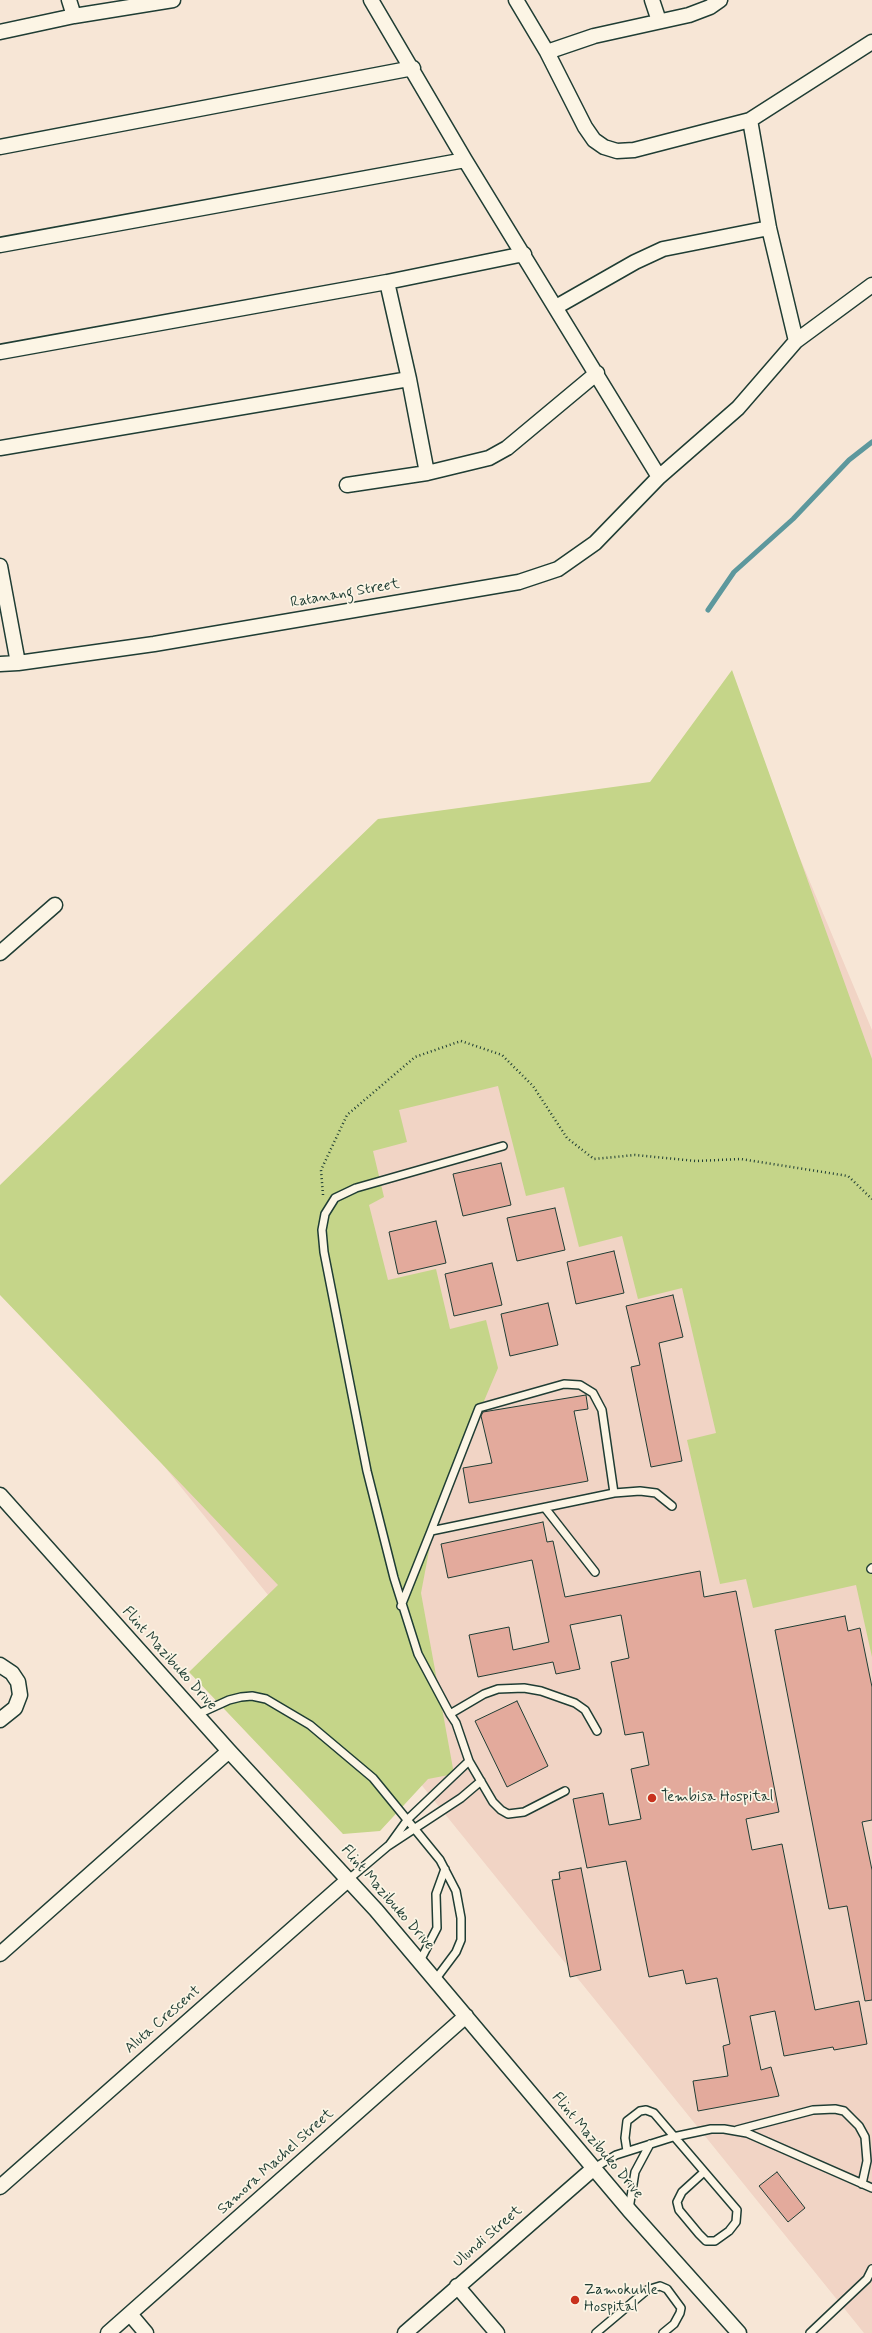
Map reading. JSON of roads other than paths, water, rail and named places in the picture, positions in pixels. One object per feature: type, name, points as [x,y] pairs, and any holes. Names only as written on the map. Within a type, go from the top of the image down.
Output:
[{"type":"street","points":[[69,0],[74,16]]},
{"type":"street","points":[[0,32],[74,16],[173,0]]},
{"type":"street","points":[[371,0],[413,68],[465,160],[597,373],[659,477]]},
{"type":"street","points":[[516,0],[547,52],[585,127],[594,140],[604,147],[618,151],[634,150],[750,120],[872,42]]},
{"type":"street","points":[[652,0],[659,21]]},
{"type":"street","points":[[547,52],[594,36],[689,15],[710,7],[720,0]]},
{"type":"street","points":[[0,147],[413,68]]},
{"type":"street","points":[[750,120],[768,228],[796,341]]},
{"type":"street","points":[[0,245],[465,160]]},
{"type":"street","points":[[556,307],[635,262],[663,249],[768,228]]},
{"type":"street","points":[[0,352],[387,282],[524,254]]},
{"type":"street","points":[[387,282],[409,379],[427,472]]},
{"type":"street","name":"Ratanang Street","points":[[0,664],[18,663],[154,644],[538,577],[558,569],[596,543],[659,477],[738,408],[796,341],[872,285]]},
{"type":"street","points":[[347,486],[427,472],[489,458],[507,448],[597,373]]},
{"type":"street","points":[[0,448],[409,379]]},
{"type":"street","points":[[0,566],[18,663]]},
{"type":"street","points":[[0,954],[55,905]]},
{"type":"street","name":"Flint Mazibuko Drive","points":[[0,1495],[196,1715],[349,1879],[420,1961],[629,2210],[739,2333]]},
{"type":"street","points":[[0,1665],[12,1673],[18,1682],[20,1696],[15,1708],[0,1720]]},
{"type":"street","points":[[0,1954],[229,1751]]},
{"type":"street","name":"Aluta Crescent","points":[[0,2187],[349,1879]]},
{"type":"street","name":"Samora Machel Street","points":[[108,2333],[466,2016]]},
{"type":"street","name":"Ulundi Street","points":[[405,2333],[457,2286],[594,2168]]},
{"type":"street","points":[[457,2286],[497,2333]]},
{"type":"street","points":[[130,2314],[146,2333]]},
{"type":"lane","points":[[503,1146],[356,1188],[335,1198],[325,1214],[322,1230],[326,1260],[367,1471],[401,1606],[418,1654],[456,1723],[470,1761],[493,1802],[501,1810],[508,1814],[524,1812],[566,1791]]},
{"type":"lane","points":[[401,1606],[479,1408],[564,1384],[580,1385],[593,1393],[602,1410],[614,1493]]},
{"type":"lane","points":[[431,1531],[614,1493],[640,1491],[656,1494],[672,1506]]},
{"type":"lane","points":[[545,1508],[595,1572]]},
{"type":"lane","points":[[450,1714],[484,1694],[498,1689],[524,1688],[547,1693],[575,1703],[585,1710],[597,1731]]},
{"type":"lane","points":[[196,1715],[229,1700],[252,1696],[266,1699],[310,1725],[361,1768],[408,1819],[415,1830],[434,1851],[453,1882],[459,1902],[462,1930],[461,1940],[456,1952],[435,1980]]},
{"type":"lane","points":[[388,1846],[408,1819],[470,1761]]},
{"type":"lane","points":[[349,1879],[388,1846],[415,1830],[461,1798],[481,1780]]},
{"type":"lane","points":[[420,1961],[437,1928],[436,1894],[445,1869]]},
{"type":"lane","points":[[736,2130],[812,2110],[835,2109],[844,2111],[859,2126],[865,2137],[867,2161],[862,2184]]},
{"type":"lane","points":[[628,2151],[625,2138],[627,2121],[640,2111],[646,2110],[654,2113],[673,2137],[704,2172],[733,2205],[738,2216],[736,2222],[729,2231],[715,2241],[706,2241],[699,2234],[679,2210],[677,2202],[682,2192],[704,2172]]},
{"type":"lane","points":[[594,2168],[606,2160],[628,2151],[673,2137],[711,2129],[736,2130],[768,2141],[872,2188]]},
{"type":"lane","points":[[629,2210],[635,2172],[650,2144]]},
{"type":"lane","points":[[810,2333],[870,2282],[872,2269]]},
{"type":"lane","points":[[596,2333],[647,2290],[660,2286],[667,2288],[681,2308],[674,2324],[663,2333]]},
{"type":"waterway","points":[[708,610],[734,572],[793,519],[849,460],[872,442]]},
{"type":"place","name":"Tembisa Hospital","points":[[652,1798]]},
{"type":"place","name":"Zamokuhle Hospital","points":[[575,2300]]}]
